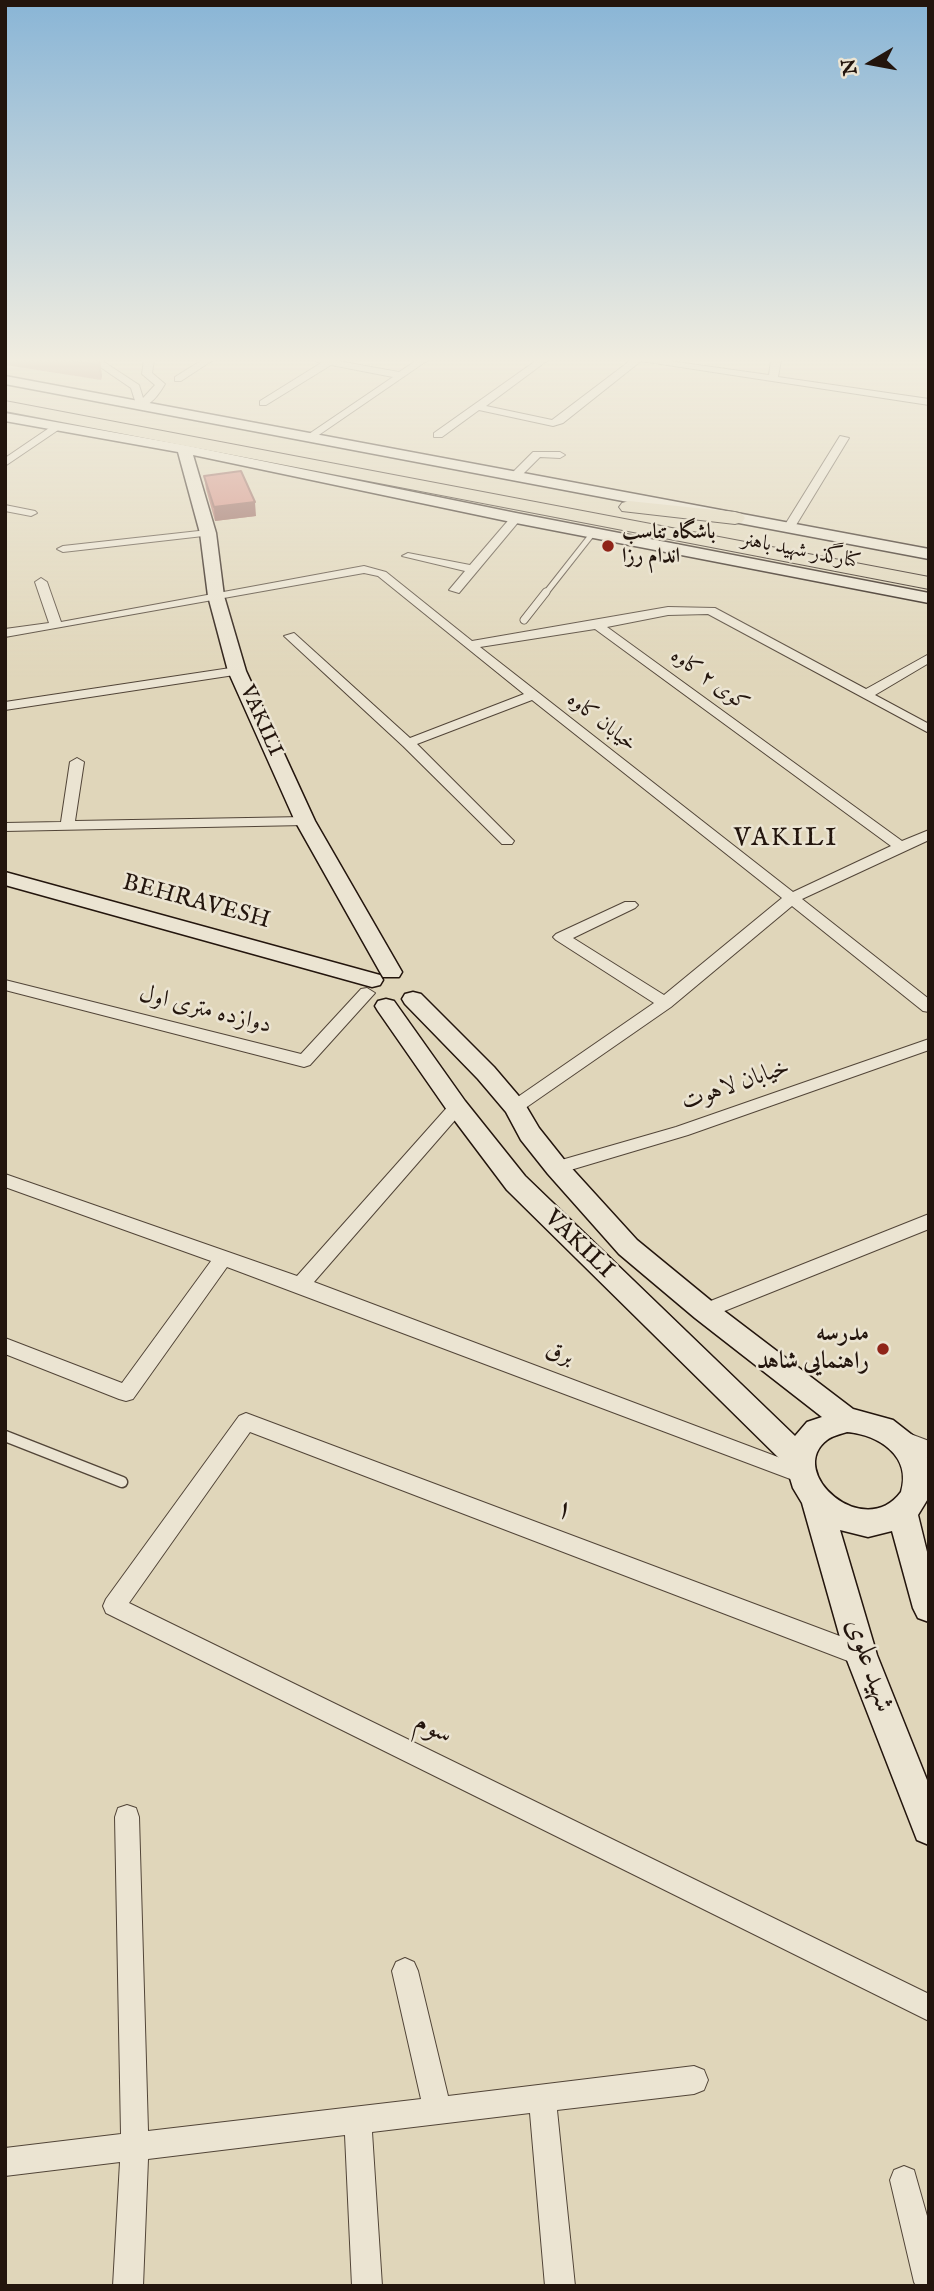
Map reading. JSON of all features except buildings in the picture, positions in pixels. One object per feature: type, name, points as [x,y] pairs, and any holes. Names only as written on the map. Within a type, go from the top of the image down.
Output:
[{"type":"highway","points":[[325,467],[929,583]]},
{"type":"highway","points":[[393,467],[929,568]]},
{"type":"highway","points":[[367,475],[516,518]]},
{"type":"highway","points":[[569,500],[735,518]]},
{"type":"main road","name":"VAKILI","points":[[189,467],[208,533],[216,596],[237,671],[379,988],[457,1107],[516,1183],[799,1466]]},
{"type":"main road","name":"کنارگذر شهید باهنر","points":[[270,467],[516,518],[929,598]]},
{"type":"main road","name":"کنارگذر شهید باهنر","points":[[465,467],[929,554]]},
{"type":"main road","name":"BEHRAVESH","points":[[5,878],[379,988]]},
{"type":"main road","points":[[405,974],[416,981],[419,990],[413,999],[401,1005],[379,988],[405,974]]},
{"type":"main road","name":"VAKILI","points":[[413,999],[486,1073],[557,1168],[628,1247],[705,1311],[846,1420]]},
{"type":"main road","points":[[919,1498],[888,1520],[860,1522],[832,1513],[817,1502],[807,1488],[799,1466],[803,1444],[814,1432],[829,1423],[866,1421],[884,1428],[912,1452],[919,1467],[921,1552],[929,1608]]},
{"type":"main road","name":"شهید علوی","points":[[817,1502],[860,1656],[929,1828]]},
{"type":"street","points":[[515,476],[524,467]]},
{"type":"street","points":[[789,528],[826,467]]},
{"type":"street","points":[[5,508],[31,513]]},
{"type":"street","points":[[455,590],[516,518]]},
{"type":"street","points":[[63,550],[208,533]]},
{"type":"street","points":[[408,556],[472,569]]},
{"type":"street","name":"خیابان کاوه","points":[[216,596],[364,569],[382,574],[531,696],[929,1007]]},
{"type":"street","points":[[41,582],[57,626]]},
{"type":"street","points":[[5,633],[216,596]]},
{"type":"street","points":[[469,645],[669,611],[691,608],[711,611],[929,729]]},
{"type":"street","name":"کوی ۲ کاوه","points":[[597,625],[901,846]]},
{"type":"street","points":[[290,636],[408,743],[507,841]]},
{"type":"street","points":[[867,694],[929,658]]},
{"type":"street","points":[[5,706],[237,671]]},
{"type":"street","points":[[408,743],[531,696]]},
{"type":"street","points":[[68,824],[77,762]]},
{"type":"street","points":[[5,827],[305,821]]},
{"type":"street","points":[[514,1107],[665,1003],[792,898],[929,834]]},
{"type":"street","points":[[630,905],[561,937],[665,1003]]},
{"type":"street","name":"دوازده متری اول","points":[[5,985],[304,1061],[379,988]]},
{"type":"street","name":"خیابان لاهوت","points":[[557,1168],[682,1131],[929,1044]]},
{"type":"street","points":[[300,1285],[457,1107]]},
{"type":"street","name":"برق","points":[[5,1180],[799,1466]]},
{"type":"street","points":[[705,1311],[929,1220]]},
{"type":"street","points":[[5,1346],[126,1393],[223,1258]]},
{"type":"street","name":"۱","points":[[246,1422],[860,1656]]},
{"type":"street","name":"سوم","points":[[246,1422],[114,1606],[929,2008]]},
{"type":"street","points":[[900,1439],[929,1450]]},
{"type":"street","points":[[127,1817],[135,2147],[128,2286]]},
{"type":"street","points":[[405,1971],[438,2110]]},
{"type":"street","points":[[5,2162],[694,2080]]},
{"type":"street","points":[[542,2098],[560,2286]]},
{"type":"street","points":[[358,2120],[368,2286]]},
{"type":"street","points":[[904,2180],[929,2281]]},
{"type":"lane","points":[[524,620],[593,533]]},
{"type":"lane","points":[[5,1436],[122,1482]]},
{"type":"place","name":"باشگاه تناسب اندام رزا","points":[[608,546]]},
{"type":"place","name":"مدرسه راهنمایی شاهد","points":[[883,1349]]},
{"type":"district","name":"VAKILI","points":[[786,840]]}]
